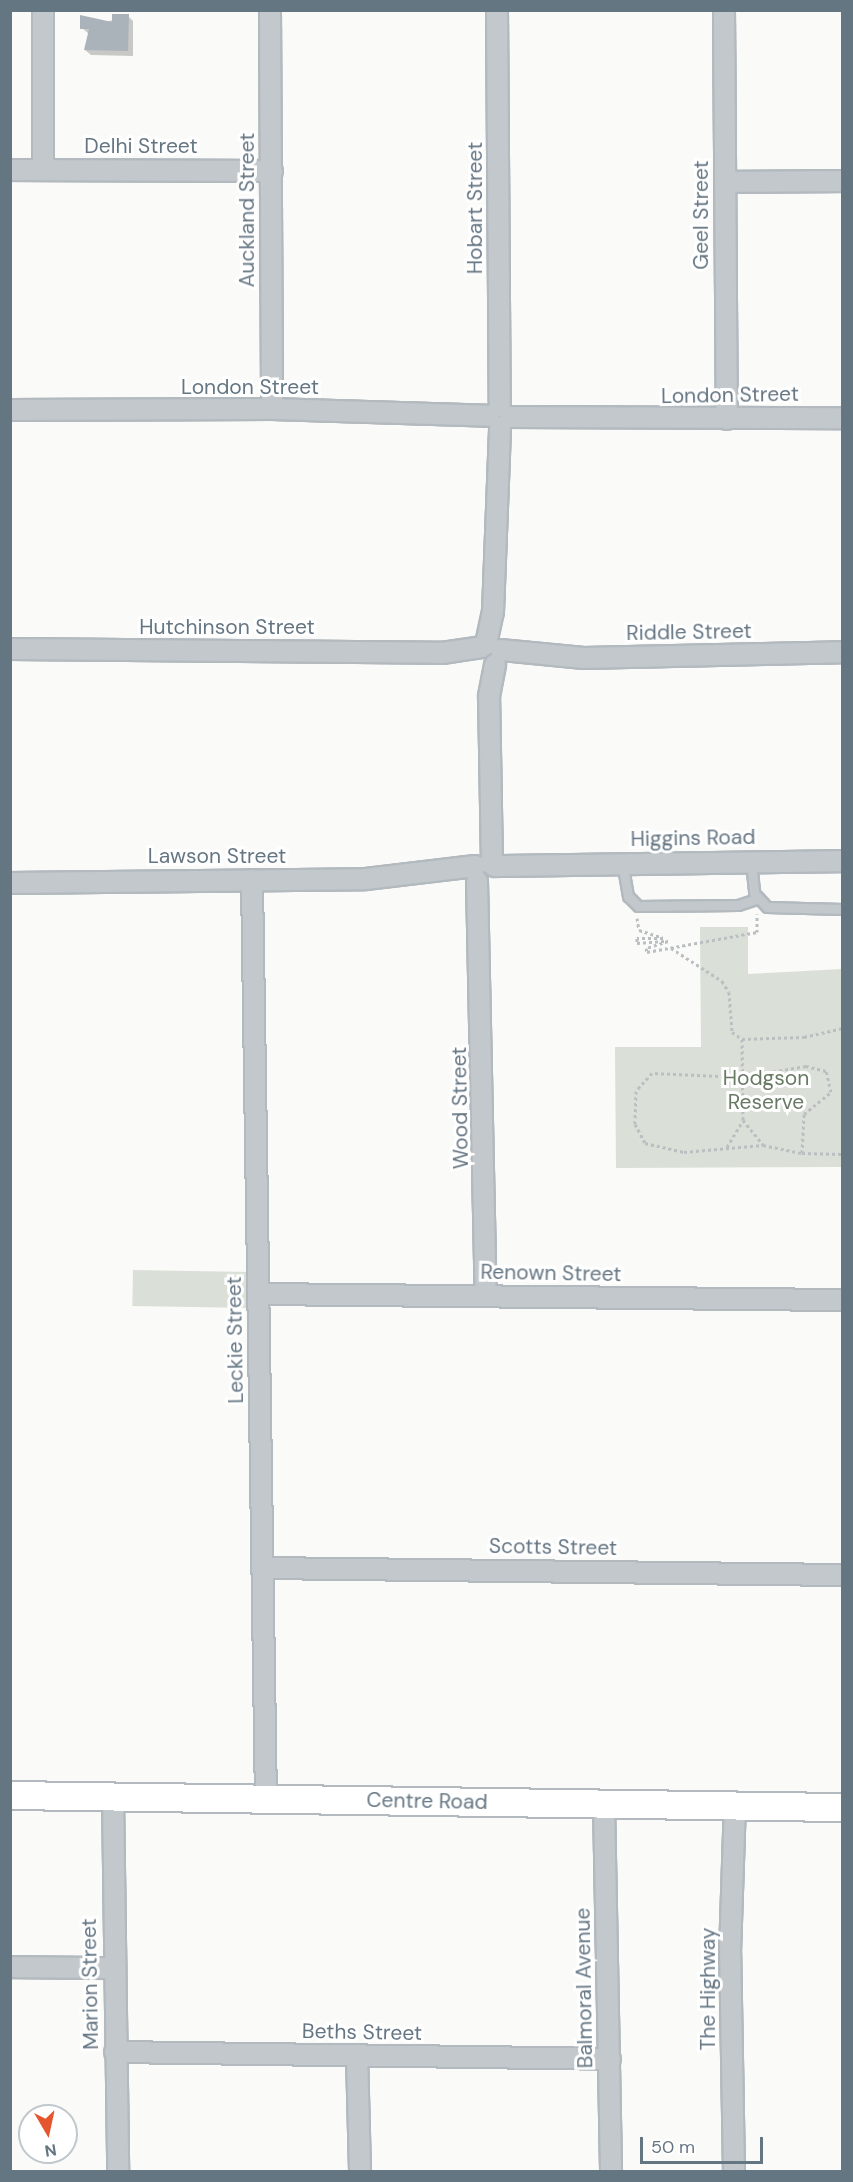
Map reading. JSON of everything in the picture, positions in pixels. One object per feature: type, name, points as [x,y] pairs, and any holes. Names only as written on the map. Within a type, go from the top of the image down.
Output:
[{"type":"main road","name":"Centre Road","points":[[10,1795],[843,1807]]},
{"type":"street","points":[[43,10],[43,170]]},
{"type":"street","name":"Auckland Street","points":[[270,10],[272,409]]},
{"type":"street","name":"Hobart Street","points":[[485,872],[489,825],[489,696],[500,417],[497,10]]},
{"type":"street","name":"Geel Street","points":[[724,10],[727,419]]},
{"type":"street","name":"Delhi Street","points":[[10,170],[272,171]]},
{"type":"street","points":[[725,182],[843,181]]},
{"type":"street","name":"London Street","points":[[10,410],[272,409],[500,417],[843,418]]},
{"type":"street","name":"Hutchinson Street","points":[[10,649],[491,654]]},
{"type":"street","name":"Riddle Street","points":[[491,654],[537,656],[843,652]]},
{"type":"street","name":"Higgins Road","points":[[485,872],[622,862],[843,861]]},
{"type":"street","name":"Lawson Street","points":[[10,883],[252,880],[423,876],[485,872]]},
{"type":"street","name":"Wood Street","points":[[485,872],[482,919],[486,1296]]},
{"type":"street","name":"Leckie Street","points":[[252,880],[266,1798]]},
{"type":"street","name":"Renown Street","points":[[258,1294],[843,1300]]},
{"type":"street","name":"Scotts Street","points":[[262,1568],[843,1575]]},
{"type":"street","name":"Marion Street","points":[[113,1796],[113,1968],[118,2172]]},
{"type":"street","name":"Balmoral Avenue","points":[[604,1804],[610,2059],[610,2172]]},
{"type":"street","name":"The Highway","points":[[734,2172],[730,1953],[735,1806]]},
{"type":"street","points":[[10,1967],[113,1968]]},
{"type":"street","name":"Beths Street","points":[[115,2052],[610,2059]]},
{"type":"street","points":[[357,2056],[360,2172]]},
{"type":"lane","points":[[751,861],[757,899]]},
{"type":"lane","points":[[622,862],[628,896],[638,906],[738,905],[757,899],[775,909],[843,909]]},
{"type":"path","points":[[639,930],[663,938],[637,938],[637,943],[668,941],[646,948],[647,952],[757,932]]},
{"type":"path","points":[[671,948],[722,981],[729,992],[732,1032],[742,1039],[804,1037],[843,1028]]},
{"type":"path","points":[[726,1147],[743,1120],[742,1039]]},
{"type":"path","points":[[802,1153],[804,1114],[831,1092],[826,1071],[806,1066],[742,1077],[652,1073],[636,1091],[635,1124],[645,1143],[684,1152],[763,1145],[802,1153],[843,1154]]},
{"type":"path","points":[[743,1120],[763,1145]]},
{"type":"green space","name":"Hodgson Reserve","points":[[700,927],[748,927],[748,974],[842,969],[842,1167],[616,1168],[615,1047],[701,1047]]},
{"type":"green space","points":[[133,1270],[250,1272],[249,1308],[132,1306]]},
{"type":"building","points":[[112,14],[129,14],[128,51],[84,50],[89,29],[80,29],[80,15],[112,22]]}]
